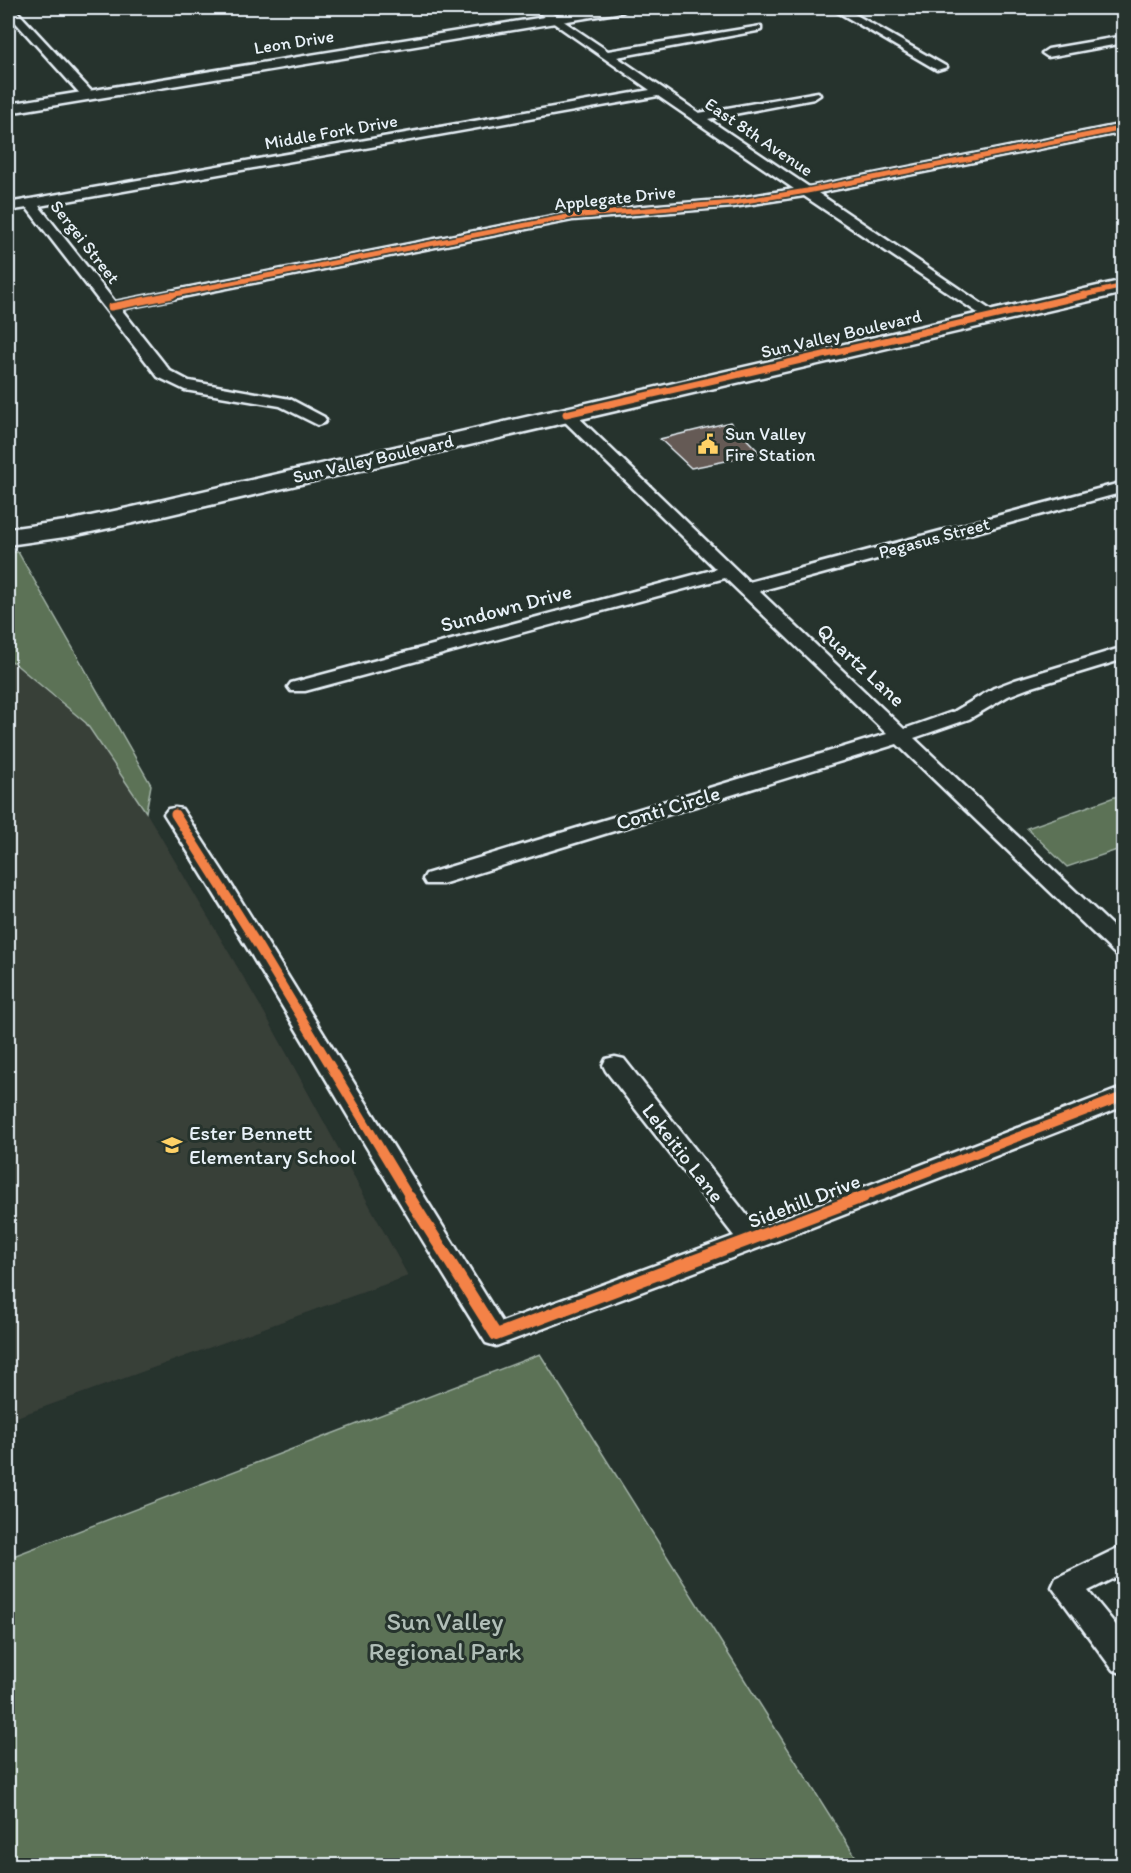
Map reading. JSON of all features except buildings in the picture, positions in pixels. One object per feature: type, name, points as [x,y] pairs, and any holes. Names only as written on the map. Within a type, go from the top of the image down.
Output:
[{"type":"main road","name":"Sun Valley Boulevard","points":[[8,537],[102,522],[1124,286]]},
{"type":"street","points":[[8,8],[88,96]]},
{"type":"street","name":"East 8th Avenue","points":[[537,8],[990,316]]},
{"type":"street","name":"Leon Drive","points":[[8,109],[622,8]]},
{"type":"street","points":[[837,8],[941,67]]},
{"type":"street","points":[[606,55],[757,28]]},
{"type":"street","points":[[1048,53],[1124,39]]},
{"type":"street","name":"Middle Fork Drive","points":[[8,207],[660,92]]},
{"type":"street","points":[[697,117],[814,95]]},
{"type":"street","name":"Applegate Drive","points":[[111,307],[572,216],[733,204],[1124,128]]},
{"type":"street","name":"Sergei Street","points":[[30,203],[164,374],[173,381],[200,389],[284,402],[318,420]]},
{"type":"street","name":"Quartz Lane","points":[[566,414],[744,589],[902,736],[1124,950]]},
{"type":"street","name":"Pegasus Street","points":[[744,589],[1124,487]]},
{"type":"street","name":"Sundown Drive","points":[[298,687],[727,572]]},
{"type":"street","name":"Conti Circle","points":[[434,879],[902,736],[962,716],[1001,693],[1022,684],[1124,653]]},
{"type":"street","name":"Sidehill Drive","points":[[175,814],[299,1011],[444,1256],[496,1335],[752,1240],[1124,1096]]},
{"type":"street","name":"Lekeitio Lane","points":[[615,1065],[752,1240]]},
{"type":"street","points":[[1124,1558],[1067,1587],[1124,1660]]},
{"type":"shaded area","name":"Ester Bennett Elementary School","points":[[8,658],[86,723],[146,812],[265,1014],[408,1276],[8,1420]]},
{"type":"green space","points":[[8,552],[18,552],[151,785],[146,812],[86,723],[8,658]]},
{"type":"green space","points":[[1123,794],[1123,848],[1067,867],[1027,828]]},
{"type":"green space","name":"Sun Valley Regional Park","points":[[540,1354],[861,1865],[8,1865],[8,1558]]},
{"type":"cycle path","points":[[111,307],[572,216],[733,203],[807,191],[1124,128]]},
{"type":"cycle path","points":[[566,414],[1124,286]]},
{"type":"cycle path","points":[[175,814],[257,944],[414,1206],[496,1335],[752,1240],[1124,1096]]},
{"type":"place","name":"Sun Valley Fire Station","points":[[708,444]]},
{"type":"place","name":"Ester Bennett Elementary School","points":[[172,1145]]}]
